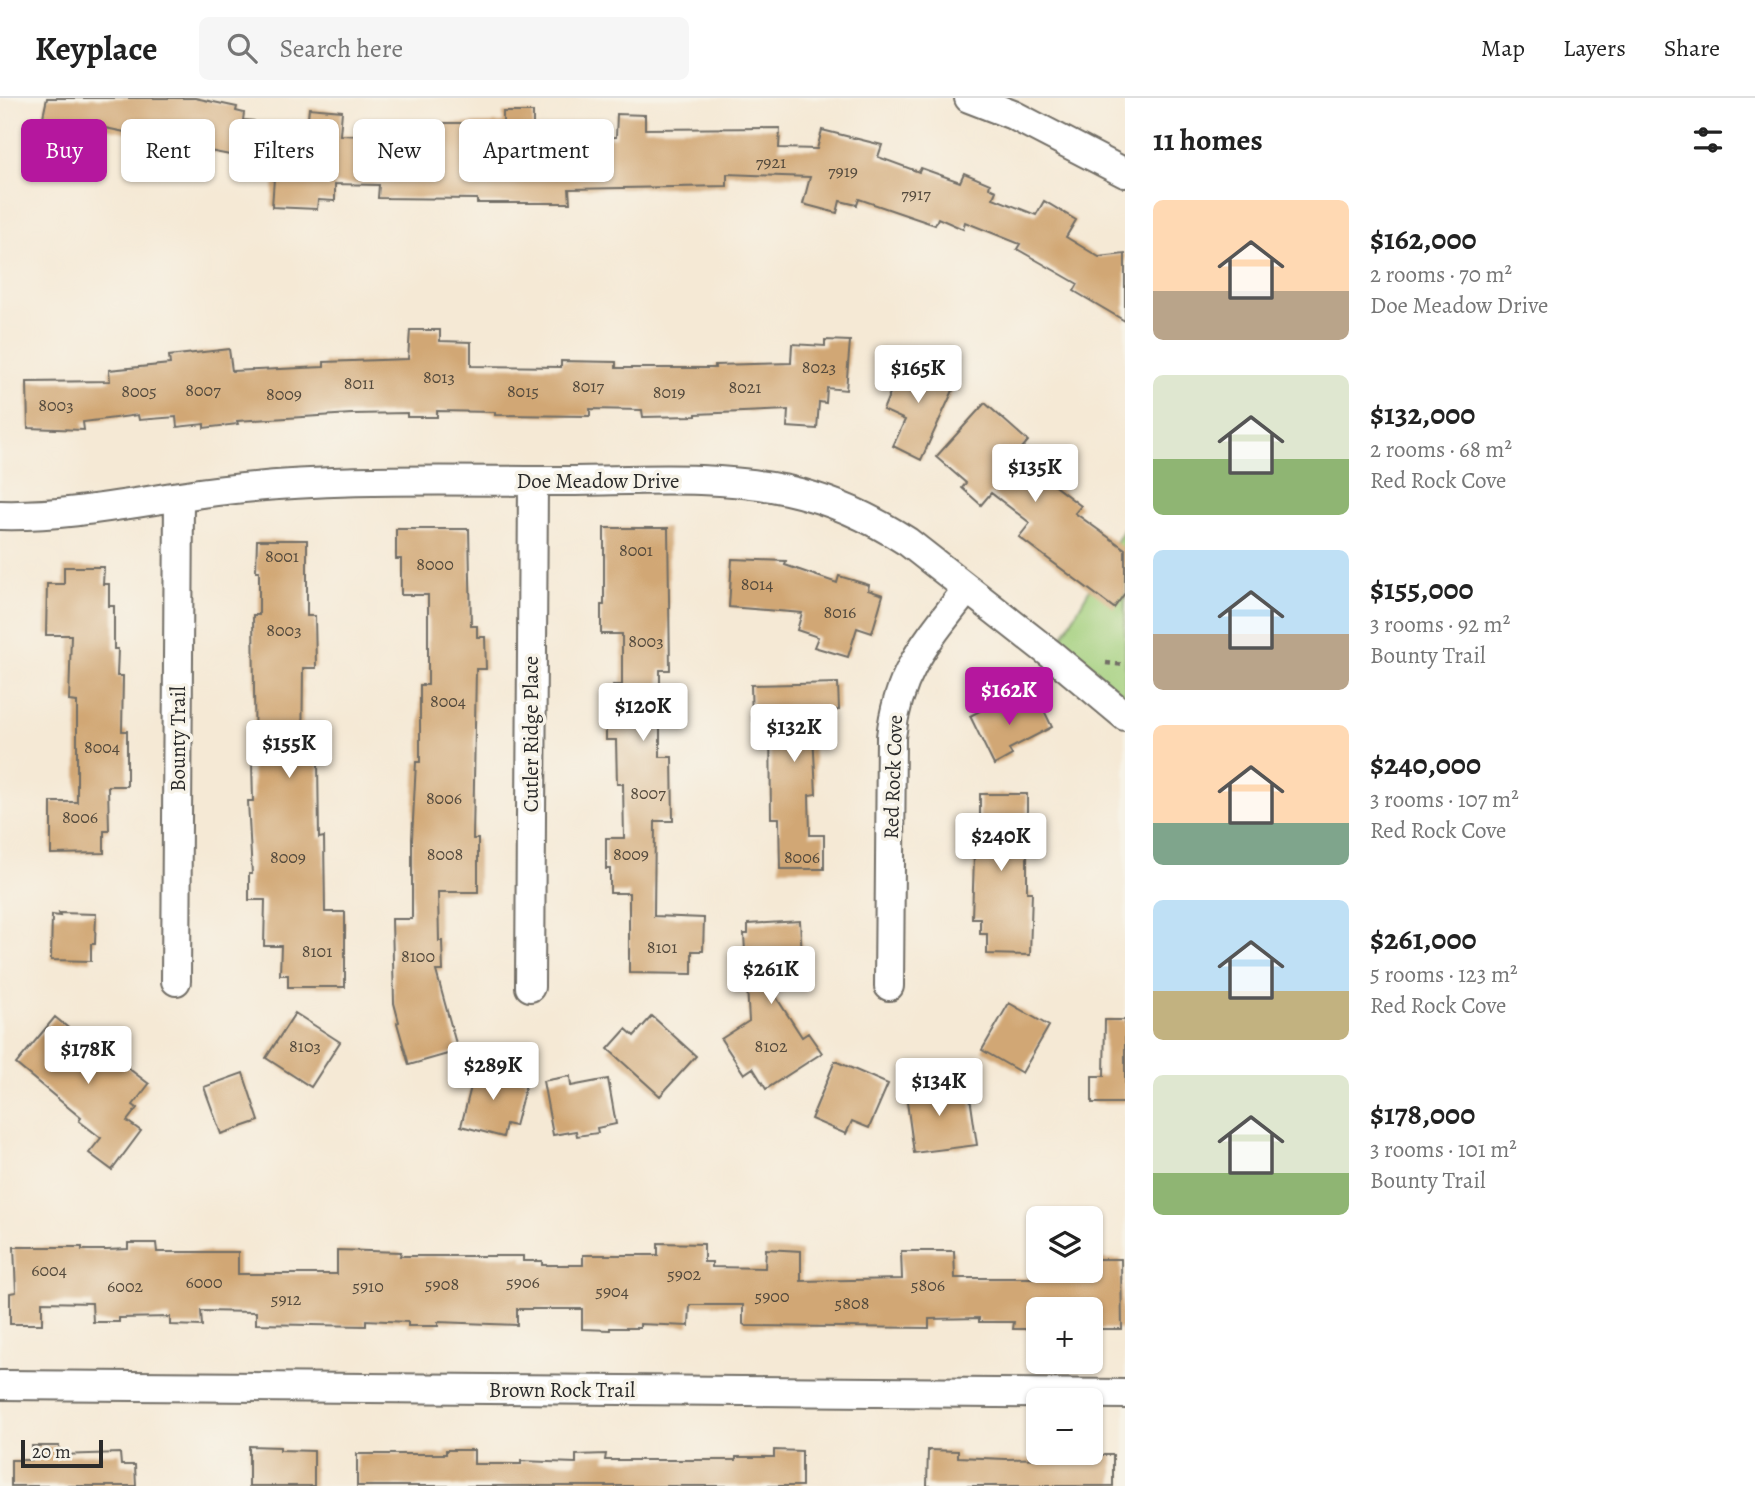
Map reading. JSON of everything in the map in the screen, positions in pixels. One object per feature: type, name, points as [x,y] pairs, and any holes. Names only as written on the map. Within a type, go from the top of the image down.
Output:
[{"type":"street","points":[[969,98],[1023,120],[1125,173]]},
{"type":"street","name":"Cutler Ridge Place","points":[[530,987],[533,481]]},
{"type":"street","name":"Doe Meadow Drive","points":[[0,515],[62,512],[217,491],[309,483],[709,481],[786,490],[820,499],[883,525],[923,553],[1125,716]]},
{"type":"street","name":"Bounty Trail","points":[[176,981],[179,497]]},
{"type":"street","name":"Red Rock Cove","points":[[890,986],[891,737],[894,712],[900,690],[914,660],[967,589]]},
{"type":"street","name":"Brown Rock Trail","points":[[0,1385],[1125,1394]]},
{"type":"green space","points":[[1125,527],[1125,716],[1052,655]]},
{"type":"building","points":[[47,98],[195,98],[237,107],[236,111],[244,113],[243,119],[229,119],[229,155],[215,152],[215,119],[121,119],[121,131],[107,128],[107,119],[43,119]]},
{"type":"building","points":[[309,108],[342,111],[340,135],[353,135],[353,182],[445,182],[445,123],[459,123],[459,182],[614,182],[617,114],[645,115],[645,129],[780,128],[779,148],[817,149],[822,130],[882,145],[878,157],[919,172],[921,168],[960,182],[964,173],[990,184],[989,188],[996,191],[993,198],[1036,215],[1044,201],[1076,220],[1066,237],[1099,257],[1125,254],[1125,321],[1074,291],[1078,284],[1017,249],[1020,244],[965,222],[963,229],[938,218],[935,225],[859,199],[857,205],[840,201],[837,213],[803,204],[810,177],[727,174],[727,186],[569,189],[570,203],[477,203],[477,199],[378,198],[379,185],[335,184],[335,201],[318,200],[317,209],[272,207],[274,182],[339,182],[339,119],[308,119]]},
{"type":"building","points":[[503,112],[533,112],[533,119],[503,119]]},
{"type":"building","points":[[410,330],[440,330],[440,341],[471,342],[471,366],[561,367],[561,361],[616,362],[616,368],[715,368],[715,365],[791,363],[792,344],[825,346],[825,340],[850,341],[846,390],[827,388],[826,403],[819,402],[817,429],[787,427],[788,410],[643,417],[642,410],[590,409],[590,416],[495,415],[495,412],[437,411],[437,417],[407,417],[407,413],[352,414],[237,421],[238,424],[204,428],[204,424],[177,427],[176,417],[139,420],[138,415],[83,422],[84,430],[28,428],[27,382],[110,381],[109,370],[170,364],[169,356],[229,349],[232,371],[324,367],[324,362],[408,359]]},
{"type":"building","points":[[905,356],[927,367],[926,370],[956,384],[921,460],[893,446],[905,420],[883,410]]},
{"type":"building","points":[[985,403],[1028,441],[1015,456],[1081,506],[1075,513],[1125,549],[1125,593],[1114,608],[1019,537],[1030,523],[991,493],[981,505],[962,488],[966,483],[936,457]]},
{"type":"building","points":[[604,528],[668,528],[670,670],[660,670],[660,757],[672,757],[673,821],[655,821],[654,916],[704,918],[703,951],[692,951],[692,974],[629,973],[629,893],[610,893],[610,869],[606,869],[606,838],[624,838],[623,784],[617,784],[616,740],[606,740],[606,711],[613,711],[613,685],[622,685],[622,634],[601,634],[601,605],[604,605]]},
{"type":"building","points":[[396,529],[469,529],[471,626],[477,626],[477,637],[485,637],[486,669],[476,669],[473,839],[478,839],[478,892],[438,892],[443,971],[436,971],[458,1051],[409,1065],[394,1003],[392,919],[412,919],[412,839],[416,762],[420,762],[420,685],[428,685],[428,595],[401,595],[401,559],[396,559]]},
{"type":"building","points":[[257,540],[307,540],[307,616],[315,616],[316,668],[303,668],[302,760],[318,760],[319,838],[324,837],[325,912],[345,912],[345,987],[288,987],[288,975],[280,975],[281,946],[264,946],[265,900],[249,900],[249,874],[252,874],[248,801],[253,801],[252,761],[255,761],[253,615],[259,615]]},
{"type":"building","points":[[732,559],[786,561],[785,565],[837,583],[839,576],[869,585],[868,590],[883,595],[872,633],[857,628],[848,657],[814,647],[818,637],[797,630],[802,613],[729,607]]},
{"type":"building","points":[[64,567],[104,567],[103,584],[109,584],[109,606],[114,606],[114,649],[118,649],[117,676],[123,676],[122,731],[127,731],[127,786],[108,786],[109,831],[104,831],[104,853],[51,854],[51,802],[77,802],[77,702],[69,701],[71,635],[46,635],[47,584],[64,584]]},
{"type":"building","points":[[838,683],[839,710],[812,711],[816,794],[809,795],[810,835],[824,835],[824,869],[780,869],[779,818],[771,818],[770,721],[752,721],[751,685]]},
{"type":"building","points":[[1038,698],[1052,727],[1009,749],[1012,755],[994,765],[970,716],[1001,700],[1004,706],[1013,702],[1017,709]]},
{"type":"building","points":[[980,794],[1027,794],[1027,892],[1032,892],[1030,955],[987,954],[987,934],[980,934],[980,918],[972,918],[974,858],[960,858],[960,831],[980,831]]},
{"type":"building","points":[[59,913],[96,914],[95,944],[91,944],[91,961],[51,960],[52,915],[60,916]]},
{"type":"building","points":[[800,921],[803,974],[763,977],[802,1037],[808,1033],[822,1053],[766,1089],[753,1068],[744,1074],[721,1039],[749,1021],[744,934],[748,934],[748,924]]},
{"type":"building","points":[[1009,1003],[1049,1026],[1022,1073],[982,1050]]},
{"type":"building","points":[[295,1013],[340,1042],[311,1087],[266,1058]]},
{"type":"building","points":[[652,1016],[696,1056],[660,1096],[608,1049],[626,1029],[634,1036]]},
{"type":"building","points":[[55,1017],[83,1040],[90,1031],[114,1051],[111,1055],[149,1084],[133,1105],[137,1108],[127,1121],[141,1131],[112,1170],[89,1153],[101,1138],[16,1064]]},
{"type":"building","points":[[1105,1020],[1125,1020],[1125,1103],[1092,1103],[1092,1076],[1104,1076]]},
{"type":"building","points":[[835,1061],[888,1084],[869,1128],[852,1121],[846,1134],[811,1119]]},
{"type":"building","points":[[476,1067],[527,1080],[515,1126],[506,1124],[503,1137],[461,1126]]},
{"type":"building","points":[[243,1073],[259,1121],[221,1134],[204,1087]]},
{"type":"building","points":[[570,1076],[571,1086],[608,1079],[616,1124],[597,1128],[598,1133],[577,1136],[576,1131],[553,1135],[543,1081]]},
{"type":"building","points":[[929,1077],[932,1095],[969,1090],[977,1145],[914,1153],[904,1080]]},
{"type":"building","points":[[128,1243],[156,1243],[157,1252],[238,1252],[238,1274],[337,1274],[337,1250],[401,1252],[400,1256],[523,1256],[523,1261],[542,1261],[542,1265],[583,1265],[583,1255],[658,1255],[658,1243],[704,1244],[704,1262],[712,1262],[712,1267],[765,1268],[766,1249],[801,1251],[801,1281],[902,1279],[901,1251],[954,1251],[955,1278],[1026,1278],[1026,1283],[1103,1283],[1103,1259],[1121,1259],[1122,1329],[1103,1329],[1103,1297],[1026,1297],[1026,1329],[1013,1329],[1014,1322],[979,1322],[979,1318],[929,1319],[929,1328],[746,1326],[743,1324],[743,1305],[690,1305],[689,1326],[640,1324],[640,1328],[610,1330],[582,1329],[582,1309],[517,1309],[517,1325],[438,1322],[438,1326],[408,1326],[408,1322],[366,1320],[366,1326],[256,1324],[256,1312],[201,1311],[202,1326],[170,1325],[170,1317],[119,1318],[119,1322],[93,1322],[92,1303],[42,1302],[42,1324],[10,1324],[10,1293],[16,1292],[14,1247],[128,1249]]},
{"type":"building","points":[[32,1446],[59,1446],[59,1455],[120,1453],[121,1465],[135,1465],[136,1486],[11,1486],[11,1460],[32,1460]]},
{"type":"building","points":[[249,1446],[314,1451],[314,1486],[249,1486]]},
{"type":"building","points":[[446,1450],[474,1450],[474,1464],[521,1464],[521,1461],[576,1463],[576,1455],[606,1454],[605,1460],[736,1460],[736,1457],[774,1457],[774,1450],[802,1451],[802,1486],[357,1486],[357,1454],[446,1454]]},
{"type":"building","points":[[928,1450],[958,1451],[958,1457],[1026,1459],[1026,1465],[1103,1465],[1103,1455],[1113,1455],[1113,1486],[927,1486]]}]
